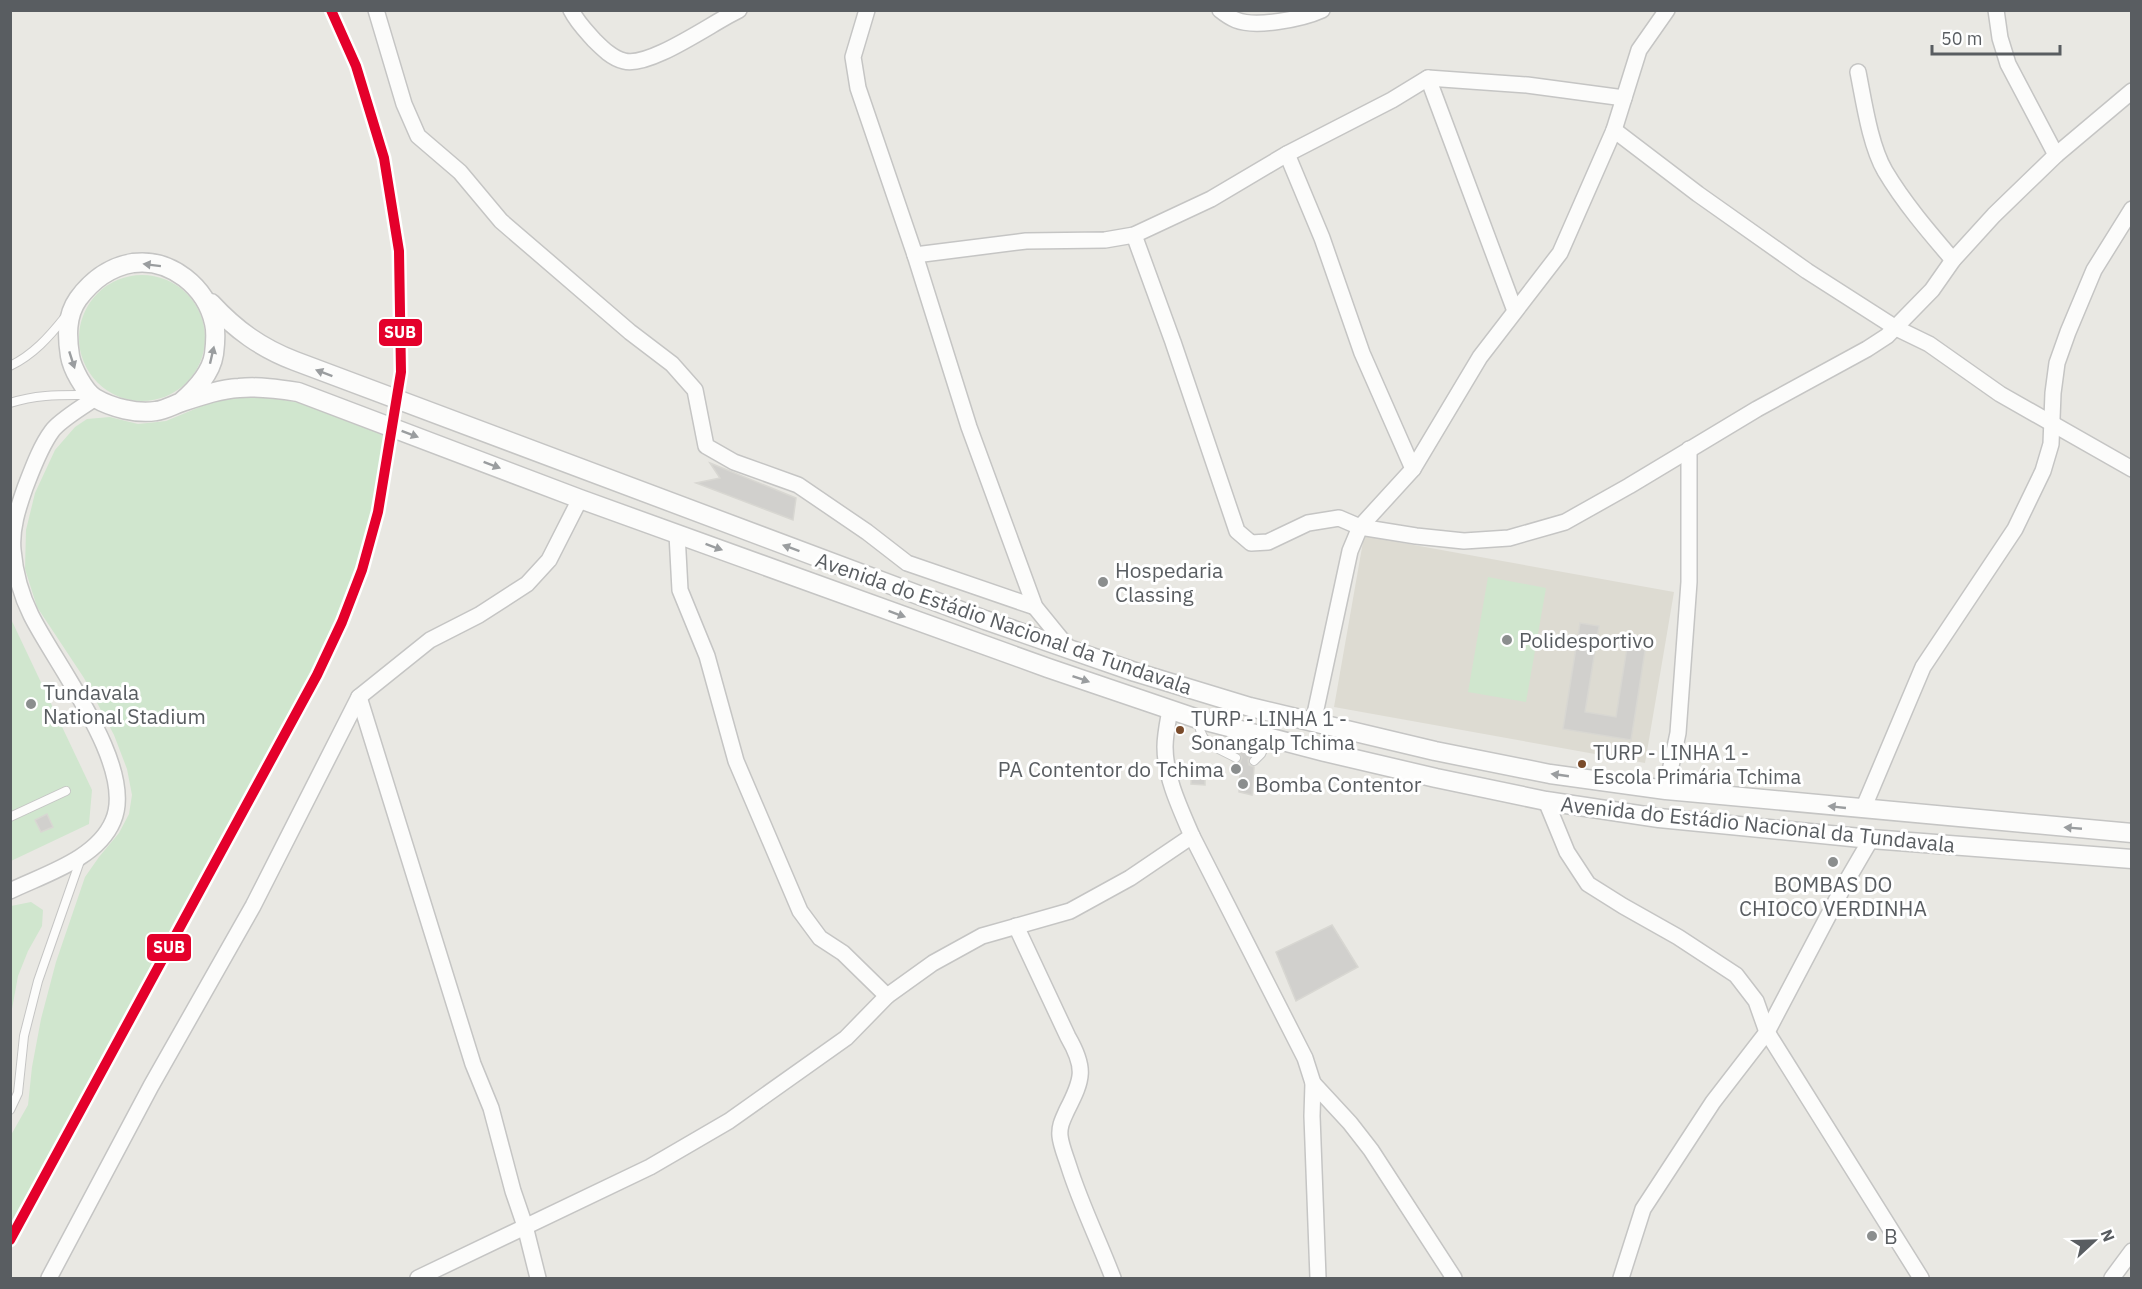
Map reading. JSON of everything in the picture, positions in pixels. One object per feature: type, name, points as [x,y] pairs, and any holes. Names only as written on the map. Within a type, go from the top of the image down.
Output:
[{"type":"street","points":[[376,10],[404,104],[418,136],[460,172],[501,220],[630,332],[672,363],[695,390],[706,446],[734,462],[798,485],[867,532],[907,563],[1035,607]]},
{"type":"street","points":[[571,10],[577,22],[607,53],[626,62],[642,61],[667,50],[739,10]]},
{"type":"street","points":[[867,10],[853,57],[858,88],[915,255],[969,427],[1035,607],[1070,650]]},
{"type":"street","points":[[1220,10],[1238,21],[1270,23],[1309,16],[1322,10]]},
{"type":"street","points":[[1313,723],[1350,551],[1360,527],[1413,469],[1480,357],[1560,253],[1614,130],[1639,50],[1667,10]]},
{"type":"street","points":[[1996,10],[2000,38],[2008,64],[2056,155]]},
{"type":"street","points":[[1858,72],[1867,120],[1884,170],[1917,217],[1953,260]]},
{"type":"street","points":[[915,255],[1026,241],[1105,240],[1134,235],[1211,200],[1287,154],[1392,100],[1428,78],[1527,85],[1624,98]]},
{"type":"street","points":[[1428,78],[1515,311]]},
{"type":"street","points":[[1134,235],[1237,531],[1251,543],[1268,542],[1308,523],[1339,518],[1360,527],[1416,536],[1464,541],[1509,538],[1565,522],[1801,384],[1867,349],[1896,328],[1932,290],[1953,260],[1994,215],[2056,155],[2132,91]]},
{"type":"street","points":[[1614,130],[1698,194],[1798,264],[1896,328],[1929,344],[2000,394],[2132,469]]},
{"type":"street","points":[[1287,154],[1322,238],[1362,353],[1413,469]]},
{"type":"street","points":[[1863,810],[1923,667],[2020,519],[2043,471],[2050,444],[2057,363],[2094,270],[2132,209]]},
{"type":"street","points":[[135,263],[160,265],[183,276],[201,293],[215,323],[214,356],[200,386],[181,402],[159,411],[134,413],[93,396],[71,363],[66,333],[74,304],[89,284],[110,269],[135,263]]},
{"type":"street","name":"Avenida do Estádio Nacional da Tundavala","points":[[201,293],[249,339],[270,351],[448,420],[985,620],[1198,692],[1313,723],[1550,774],[1666,790],[1863,810],[2132,833]]},
{"type":"street","name":"Avenida do Estádio Nacional da Tundavala","points":[[181,402],[239,388],[298,392],[580,499],[1170,710],[1425,776],[1546,801],[1659,818],[1871,839],[2132,859]]},
{"type":"street","points":[[10,891],[81,857],[100,840],[113,821],[119,796],[111,764],[83,704],[32,616],[19,583],[12,548],[16,512],[32,470],[52,430],[93,396]]},
{"type":"street","points":[[1666,790],[1678,733],[1689,582],[1689,449]]},
{"type":"street","points":[[49,1278],[151,1086],[253,906],[359,697],[430,640],[479,615],[527,584],[549,560],[580,499]]},
{"type":"street","points":[[677,534],[680,590],[707,656],[736,761],[800,911],[820,938],[843,953],[887,996]]},
{"type":"street","points":[[359,697],[474,1064],[491,1108],[538,1278]]},
{"type":"street","points":[[1170,710],[1165,746],[1168,774],[1178,804],[1305,1058],[1313,1083],[1312,1116],[1318,1278]]},
{"type":"street","points":[[1546,801],[1567,852],[1588,884],[1678,937],[1736,975],[1756,1001],[1767,1032],[1921,1278]]},
{"type":"street","points":[[418,1278],[650,1167],[729,1121],[846,1038],[887,996],[933,963],[982,936],[1070,911],[1130,878],[1192,836]]},
{"type":"street","points":[[1621,1278],[1642,1209],[1713,1102],[1767,1032],[1871,839]]},
{"type":"street","points":[[1016,926],[1078,1054],[1082,1071],[1078,1088],[1061,1123],[1060,1137],[1080,1200],[1100,1242],[1113,1278]]},
{"type":"street","points":[[1313,1083],[1371,1150],[1454,1278]]},
{"type":"street","points":[[2112,1278],[2132,1251]]},
{"type":"lane","points":[[10,366],[23,360],[50,337],[74,304]]},
{"type":"lane","points":[[10,402],[52,394],[93,396]]},
{"type":"lane","points":[[1198,719],[1205,741],[1214,749],[1236,758]]},
{"type":"lane","points":[[1254,760],[1261,754],[1269,737]]},
{"type":"lane","points":[[10,817],[66,791]]},
{"type":"lane","points":[[10,1110],[18,1094],[24,1036],[38,981],[81,857]]},
{"type":"shaded area","points":[[1364,536],[1674,592],[1645,763],[1334,707]]},
{"type":"green space","points":[[142,275],[166,279],[187,293],[201,314],[205,338],[201,362],[187,383],[166,397],[142,401],[118,397],[97,383],[83,362],[79,338],[83,314],[97,293],[118,279]]},
{"type":"green space","points":[[254,395],[301,403],[391,438],[367,553],[352,596],[317,675],[11,1241],[11,1135],[28,1105],[41,1019],[56,962],[85,877],[119,833],[129,814],[132,795],[127,769],[114,735],[84,678],[37,607],[25,569],[26,530],[35,493],[55,450],[75,427],[87,419],[110,417],[138,424],[166,421],[214,401]]},
{"type":"green space","name":"Polidesportivo","points":[[1488,577],[1546,588],[1526,702],[1468,692]]},
{"type":"green space","name":"Tundavala National Stadium","points":[[10,617],[92,790],[89,824],[11,861]]},
{"type":"green space","points":[[31,902],[43,910],[42,926],[28,951],[18,976],[12,1009],[11,1052],[11,906]]},
{"type":"building","points":[[710,463],[796,498],[793,520],[696,483],[720,478]]},
{"type":"building","points":[[1580,623],[1599,626],[1585,712],[1616,717],[1629,635],[1647,638],[1631,740],[1563,729]]},
{"type":"building","points":[[1236,751],[1254,752],[1248,760],[1249,765],[1254,767],[1252,795],[1239,792],[1240,769],[1235,768],[1235,764],[1240,763],[1242,757]]},
{"type":"building","points":[[1192,767],[1205,767],[1205,785],[1191,784]]},
{"type":"building","points":[[47,814],[53,827],[41,832],[35,820]]},
{"type":"building","points":[[1332,925],[1358,967],[1296,1001],[1276,952]]},
{"type":"transit line","name":"SUB","points":[[10,1240],[317,675],[342,622],[362,570],[378,512],[401,372],[399,251],[384,158],[356,66],[331,10]]},
{"type":"place","name":"Hospedaria Classing","points":[[1103,582]]},
{"type":"place","name":"Polidesportivo","points":[[1507,640]]},
{"type":"place","name":"Tundavala National Stadium","points":[[31,704]]},
{"type":"place","name":"TURP - LINHA 1 - Sonangalp Tchima","points":[[1180,730]]},
{"type":"place","name":"TURP - LINHA 1 - Escola Primária Tchima","points":[[1582,764]]},
{"type":"place","name":"PA Contentor do Tchima","points":[[1236,769]]},
{"type":"place","name":"Bomba Contentor","points":[[1243,784]]},
{"type":"place","name":"BOMBAS DO CHIOCO VERDINHA","points":[[1833,862]]},
{"type":"place","name":"B","points":[[1872,1236]]}]
